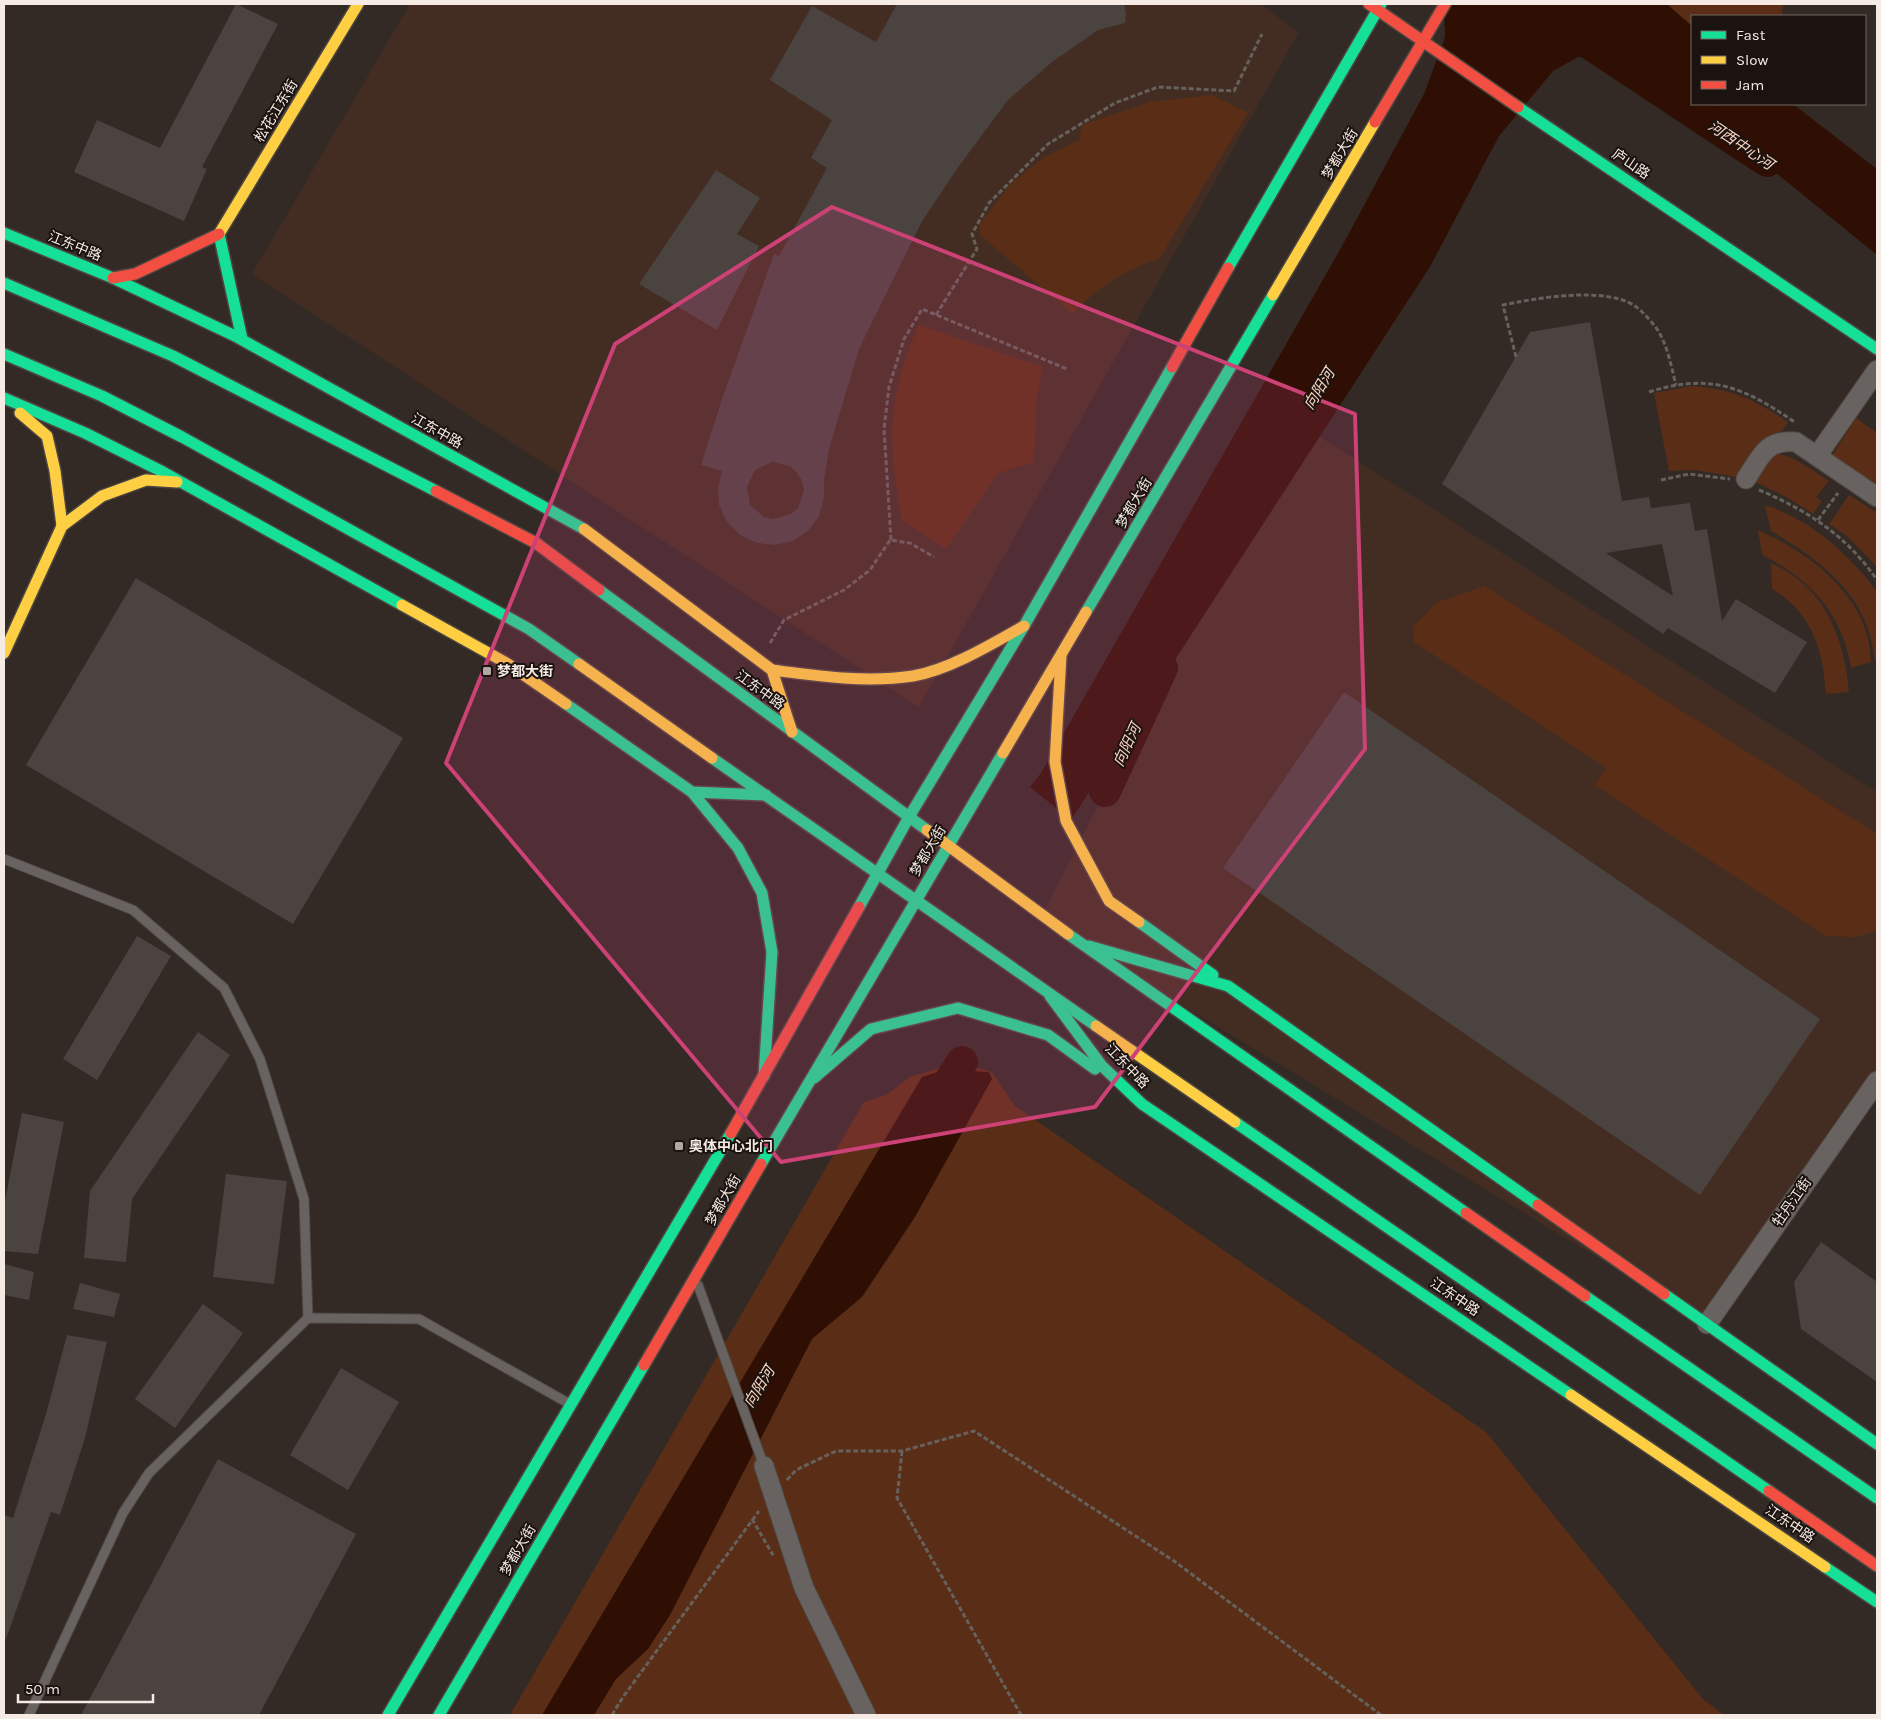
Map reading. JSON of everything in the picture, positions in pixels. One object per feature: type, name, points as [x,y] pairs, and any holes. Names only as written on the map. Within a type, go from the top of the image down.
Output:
[{"type":"main road","name":"松花江东街","points":[[220,234],[358,4]]},
{"type":"main road","name":"梦都大街","points":[[439,1715],[916,900],[1445,4]]},
{"type":"main road","name":"梦都大街","points":[[388,1715],[764,1076],[909,817],[1024,626],[1359,39],[1376,6]]},
{"type":"main road","name":"庐山路","points":[[1376,6],[1452,63],[1877,349]]},
{"type":"main road","name":"江东中路","points":[[4,233],[113,278],[242,339],[589,532],[772,670],[792,732]]},
{"type":"main road","points":[[113,278],[135,274],[220,234],[242,339]]},
{"type":"main road","name":"江东中路","points":[[4,283],[173,356],[536,543],[1083,945],[1680,1364],[1877,1498]]},
{"type":"main road","name":"江东中路","points":[[4,354],[102,396],[182,437],[529,629],[877,874],[1877,1566]]},
{"type":"main road","points":[[4,399],[85,433],[180,482],[508,664],[692,792],[738,848],[762,893],[772,952],[764,1076]]},
{"type":"main road","points":[[4,399],[47,436],[55,471],[62,526]]},
{"type":"main road","points":[[4,653],[62,526],[102,496],[146,480],[180,482]]},
{"type":"main road","points":[[772,670],[848,680],[914,676],[969,657],[1024,626]]},
{"type":"main road","points":[[1061,656],[1055,762],[1066,821],[1110,901],[1228,986]]},
{"type":"main road","points":[[692,792],[766,795]]},
{"type":"main road","name":"江东中路","points":[[1083,945],[1228,986],[1877,1444]]},
{"type":"main road","name":"江东中路","points":[[1043,988],[1102,1066],[1142,1104],[1877,1602]]},
{"type":"main road","points":[[810,1081],[871,1029],[958,1008],[1048,1035],[1142,1104]]},
{"type":"street","points":[[1817,456],[1877,370]]},
{"type":"street","points":[[1745,482],[1771,444],[1783,441],[1796,442],[1877,497]]},
{"type":"street","name":"牡丹江街","points":[[1706,1324],[1877,1081]]},
{"type":"street","points":[[764,1466],[804,1588],[866,1715]]},
{"type":"lane","points":[[4,859],[133,910],[224,988],[260,1059],[304,1199],[308,1318]]},
{"type":"lane","points":[[695,1278],[764,1466]]},
{"type":"lane","points":[[29,1715],[123,1513],[149,1473],[308,1318],[418,1319],[571,1404]]},
{"type":"path","points":[[936,315],[976,249],[972,234],[989,204],[1048,144],[1116,103],[1158,87],[1234,90],[1262,34]]},
{"type":"path","points":[[1516,357],[1503,306],[1532,298],[1568,296],[1609,298],[1635,306],[1655,326],[1667,352],[1676,385]]},
{"type":"path","points":[[759,661],[784,620],[844,590],[870,570],[891,540],[884,429],[889,387],[904,339],[922,309],[1067,369]]},
{"type":"path","points":[[1649,392],[1676,385],[1709,384],[1738,388],[1760,398],[1801,426]]},
{"type":"path","points":[[1661,480],[1689,474],[1745,482],[1818,520],[1839,536],[1866,563],[1877,580]]},
{"type":"path","points":[[1818,520],[1848,478]]},
{"type":"path","points":[[891,540],[910,543],[934,557]]},
{"type":"path","points":[[612,1715],[746,1527],[796,1470],[836,1451],[902,1451],[974,1431],[1174,1561],[1381,1715]]},
{"type":"path","points":[[902,1451],[897,1498],[1021,1715]]},
{"type":"highlighted area","points":[[832,207],[1355,414],[1365,749],[1095,1107],[781,1162],[446,763],[615,344]]},
{"type":"shaded area","points":[[410,4],[1260,4],[1299,32],[919,707],[252,274]]},
{"type":"shaded area","points":[[1616,4],[1783,4],[1782,15],[1691,15],[1691,44]]},
{"type":"shaded area","points":[[1212,95],[1248,113],[1159,259],[1135,268],[1113,280],[1073,314],[980,235],[980,223],[1011,184],[1044,157],[1079,140],[1082,125],[1150,102]]},
{"type":"shaded area","points":[[919,325],[1043,367],[1037,397],[1034,462],[998,473],[946,549],[902,521],[897,494],[893,445],[895,398],[900,375]]},
{"type":"shaded area","points":[[1691,386],[1706,387],[1742,396],[1788,422],[1779,436],[1741,478],[1696,470],[1669,471],[1654,393]]},
{"type":"shaded area","points":[[1856,418],[1877,433],[1877,486],[1832,456]]},
{"type":"shaded area","points":[[1298,423],[1877,792],[1877,1081],[1707,1324],[1083,945],[1043,914],[1105,791],[1197,593]]},
{"type":"shaded area","points":[[1778,454],[1798,461],[1829,481],[1816,497],[1822,501],[1813,514],[1788,498],[1753,481],[1765,464]]},
{"type":"shaded area","points":[[1849,495],[1877,513],[1877,567],[1847,536],[1829,524]]},
{"type":"shaded area","points":[[1765,505],[1781,511],[1812,528],[1840,550],[1875,589],[1877,593],[1877,661],[1875,661],[1871,638],[1863,617],[1853,599],[1825,569],[1771,531]]},
{"type":"shaded area","points":[[1758,530],[1798,551],[1834,581],[1849,599],[1861,618],[1868,639],[1871,662],[1851,668],[1847,649],[1840,631],[1822,600],[1795,575],[1762,555]]},
{"type":"shaded area","points":[[1771,563],[1790,573],[1805,586],[1818,600],[1828,616],[1842,652],[1849,692],[1826,694],[1822,662],[1813,634],[1797,609],[1772,589]]},
{"type":"shaded area","points":[[1484,586],[1877,834],[1877,930],[1857,937],[1826,936],[1595,785],[1607,768],[1414,642],[1414,626],[1436,603]]},
{"type":"shaded area","points":[[967,1065],[992,1072],[1014,1105],[1486,1432],[1703,1699],[1724,1715],[510,1715],[864,1102],[886,1095],[910,1077],[943,1067]]},
{"type":"water","points":[[1444,4],[1667,4],[1691,25],[1691,104],[1657,76],[1619,58],[1578,57],[1553,71],[1499,136],[1431,265],[1071,820],[1030,787],[1041,773],[1341,248],[1424,94],[1445,37]]},
{"type":"water","points":[[1693,105],[1794,105],[1877,169],[1877,255]]},
{"type":"water","points":[[937,1072],[989,1072],[992,1079],[915,1217],[862,1297],[812,1339],[670,1615],[648,1649],[616,1679],[594,1715],[542,1715],[922,1077]]},
{"type":"building","points":[[236,4],[278,24],[202,167],[207,169],[184,221],[74,172],[97,120],[160,148]]},
{"type":"building","points":[[897,4],[1124,4],[1126,13],[1125,23],[1098,30],[1052,62],[1008,100],[959,166],[921,223],[859,349],[829,449],[824,480],[824,498],[819,516],[808,531],[793,541],[775,545],[757,543],[740,535],[727,522],[719,505],[718,488],[722,471],[701,465],[722,399],[774,254],[779,256],[827,168],[811,158],[832,120],[770,80],[812,6],[876,42]],"holes":[[[772,462],[790,466],[802,481],[804,490],[798,508],[791,514],[773,519],[764,517],[750,505],[747,487],[755,470]]]},
{"type":"building","points":[[716,170],[760,198],[737,234],[759,246],[717,330],[639,284]]},
{"type":"building","points":[[1590,322],[1622,501],[1649,497],[1651,508],[1690,503],[1695,531],[1707,529],[1722,621],[1736,599],[1807,642],[1775,693],[1668,628],[1663,634],[1442,484],[1530,332]],"holes":[[[1662,544],[1673,596],[1606,553]]]},
{"type":"building","points":[[136,578],[403,738],[293,924],[26,765]]},
{"type":"building","points":[[1344,692],[1820,1019],[1700,1195],[1223,868]]},
{"type":"building","points":[[137,936],[171,956],[97,1080],[63,1059]]},
{"type":"building","points":[[198,1032],[230,1055],[132,1199],[126,1262],[84,1258],[90,1191]]},
{"type":"building","points":[[22,1113],[64,1122],[38,1254],[4,1251],[4,1206]]},
{"type":"building","points":[[226,1174],[287,1181],[274,1284],[213,1277]]},
{"type":"building","points":[[1821,1242],[1877,1282],[1877,1382],[1801,1329],[1794,1282]]},
{"type":"building","points":[[4,1264],[34,1272],[29,1300],[4,1295]]},
{"type":"building","points":[[80,1283],[120,1294],[114,1317],[73,1309]]},
{"type":"building","points":[[203,1304],[243,1333],[175,1428],[135,1399]]},
{"type":"building","points":[[67,1335],[107,1342],[85,1438],[60,1515],[51,1512],[6,1639],[4,1639],[4,1515],[13,1518],[46,1414]]},
{"type":"building","points":[[341,1368],[399,1402],[348,1490],[290,1455]]},
{"type":"building","points":[[218,1459],[356,1534],[259,1715],[81,1715]]},
{"type":"waterway","name":"河西中心河","points":[[1530,4],[1767,161]]},
{"type":"waterway","name":"向阳河","points":[[1105,791],[1162,668]]},
{"type":"waterway","name":"向阳河","points":[[932,1109],[962,1062]]},
{"type":"traffic: fast","points":[[1228,268],[1381,4]]},
{"type":"traffic: fast","points":[[1518,107],[1877,349]]},
{"type":"traffic: fast","points":[[4,233],[113,278],[235,336],[584,529]]},
{"type":"traffic: fast","points":[[219,234],[242,339]]},
{"type":"traffic: fast","points":[[4,283],[173,356],[436,491]]},
{"type":"traffic: fast","points":[[1086,612],[1273,295]]},
{"type":"traffic: fast","points":[[4,354],[102,396],[182,437],[529,629],[579,664]]},
{"type":"traffic: fast","points":[[859,907],[909,817],[1024,626],[1172,367]]},
{"type":"traffic: fast","points":[[4,398],[85,433],[163,472],[402,605]]},
{"type":"traffic: fast","points":[[599,590],[927,830]]},
{"type":"traffic: fast","points":[[566,704],[692,792],[766,795]]},
{"type":"traffic: fast","points":[[761,1164],[1003,753]]},
{"type":"traffic: fast","points":[[712,758],[1096,1026]]},
{"type":"traffic: fast","points":[[692,792],[738,848],[762,893],[772,952],[764,1076]]},
{"type":"traffic: fast","points":[[1139,922],[1213,975]]},
{"type":"traffic: fast","points":[[1068,934],[1466,1213]]},
{"type":"traffic: fast","points":[[1089,946],[1228,986],[1538,1205]]},
{"type":"traffic: fast","points":[[1050,996],[1102,1066],[1142,1104],[1571,1395]]},
{"type":"traffic: fast","points":[[814,1078],[871,1029],[958,1008],[1048,1035],[1095,1069]]},
{"type":"traffic: fast","points":[[1235,1122],[1769,1491]]},
{"type":"traffic: fast","points":[[388,1715],[731,1133]]},
{"type":"traffic: fast","points":[[1664,1294],[1877,1444]]},
{"type":"traffic: fast","points":[[1585,1296],[1877,1498]]},
{"type":"traffic: fast","points":[[439,1715],[644,1365]]},
{"type":"traffic: fast","points":[[1825,1567],[1877,1602]]},
{"type":"traffic: slow","points":[[219,234],[358,4]]},
{"type":"traffic: slow","points":[[1273,295],[1375,122]]},
{"type":"traffic: slow","points":[[20,413],[47,436],[55,471],[62,526]]},
{"type":"traffic: slow","points":[[4,653],[62,526],[102,496],[146,480],[177,482]]},
{"type":"traffic: slow","points":[[584,529],[772,670],[792,732]]},
{"type":"traffic: slow","points":[[402,605],[508,664],[566,704]]},
{"type":"traffic: slow","points":[[1003,753],[1086,612]]},
{"type":"traffic: slow","points":[[772,670],[860,679],[913,676],[956,662],[1024,626]]},
{"type":"traffic: slow","points":[[1061,656],[1055,762],[1066,821],[1109,901],[1139,922]]},
{"type":"traffic: slow","points":[[579,664],[712,758]]},
{"type":"traffic: slow","points":[[927,830],[1068,934]]},
{"type":"traffic: slow","points":[[1096,1026],[1235,1122]]},
{"type":"traffic: slow","points":[[1571,1395],[1825,1567]]},
{"type":"traffic: jam","points":[[1369,4],[1518,107]]},
{"type":"traffic: jam","points":[[1375,122],[1445,4]]},
{"type":"traffic: jam","points":[[113,278],[135,274],[219,234]]},
{"type":"traffic: jam","points":[[1172,367],[1228,268]]},
{"type":"traffic: jam","points":[[436,491],[536,543],[599,590]]},
{"type":"traffic: jam","points":[[731,1133],[859,907]]},
{"type":"traffic: jam","points":[[644,1365],[761,1164]]},
{"type":"traffic: jam","points":[[1538,1205],[1664,1294]]},
{"type":"traffic: jam","points":[[1466,1213],[1585,1296]]},
{"type":"traffic: jam","points":[[1769,1491],[1877,1566]]},
{"type":"place","name":"梦都大街","points":[[487,671]]},
{"type":"place","name":"奥体中心北门","points":[[679,1146]]}]
